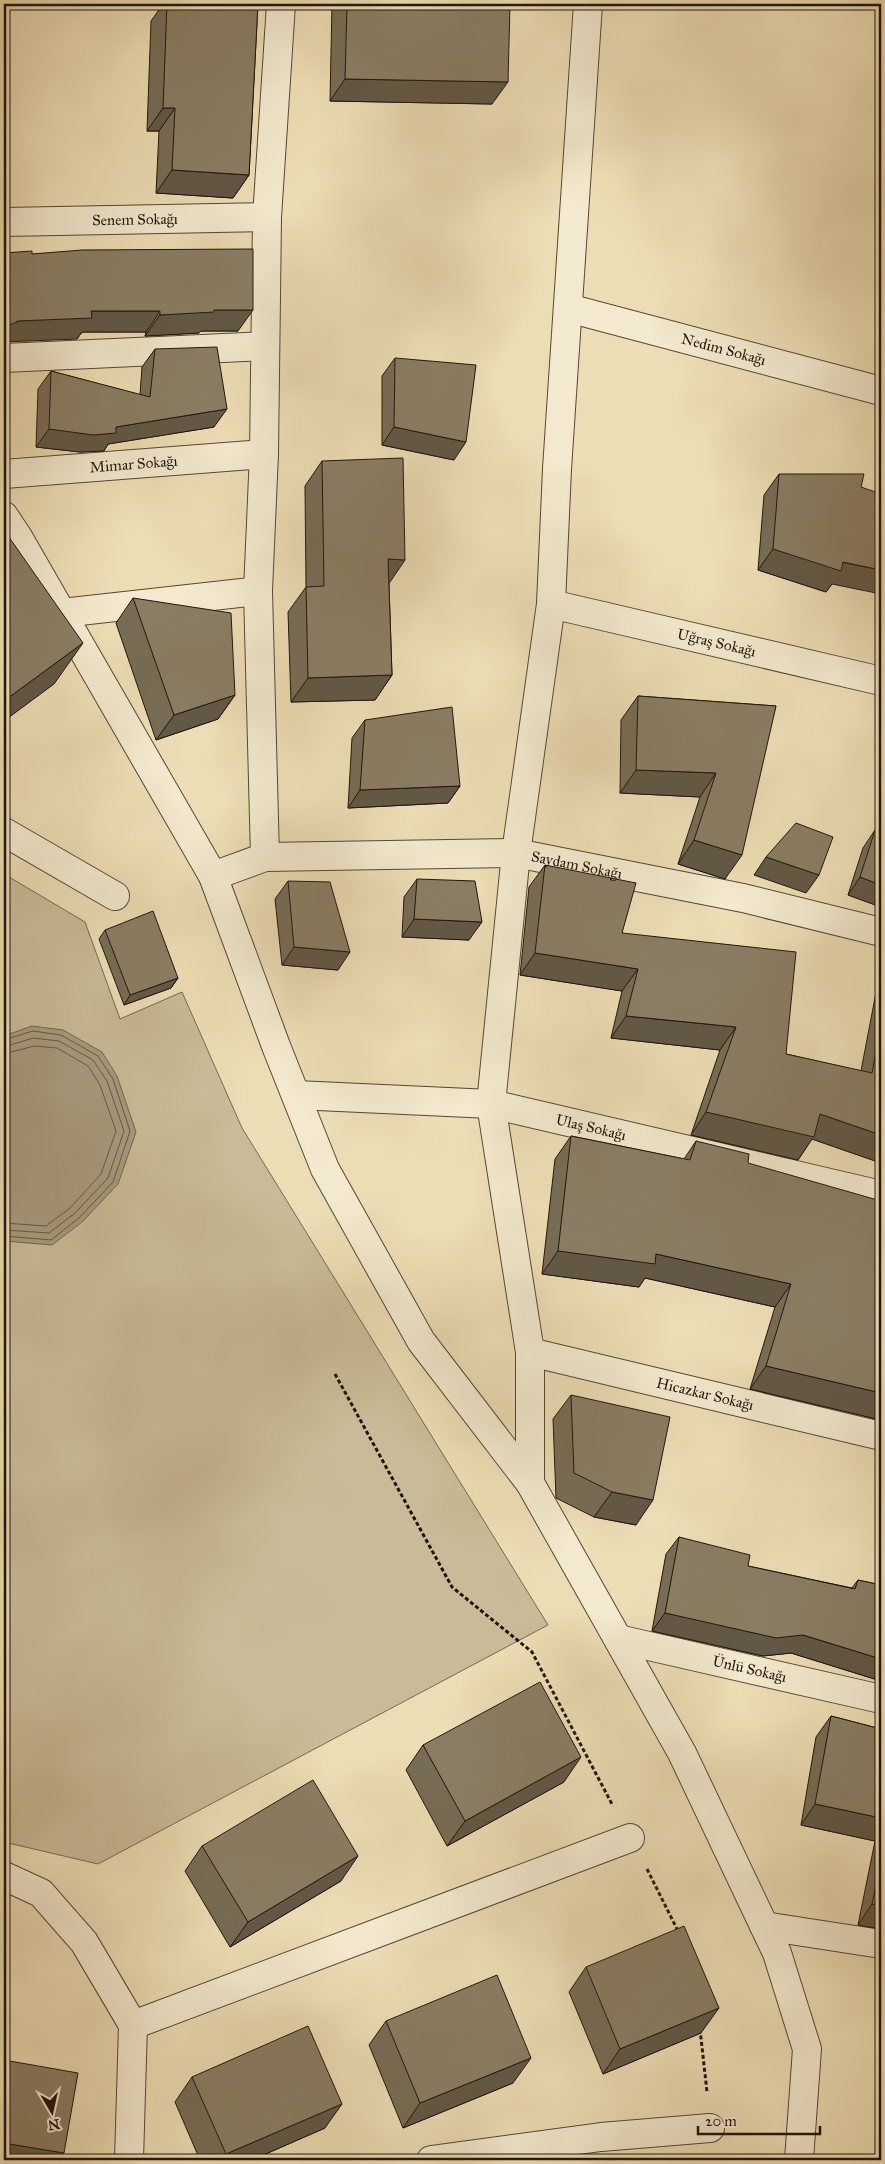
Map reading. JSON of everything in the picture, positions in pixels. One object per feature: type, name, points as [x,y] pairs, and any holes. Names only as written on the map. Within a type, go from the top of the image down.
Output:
[{"type":"street","points":[[265,857],[258,591],[264,454],[267,217],[280,4]]},
{"type":"street","points":[[530,1483],[530,1352],[491,1104],[516,853],[551,604],[557,469],[588,4]]},
{"type":"street","name":"Senem Sokağı","points":[[4,222],[267,217]]},
{"type":"street","name":"Nedim Sokağı","points":[[568,308],[881,391]]},
{"type":"street","points":[[4,358],[265,346]]},
{"type":"street","name":"Mimar Sokağı","points":[[4,474],[264,454]]},
{"type":"street","points":[[4,516],[18,537],[213,876],[325,1169],[421,1341],[530,1483],[682,1753],[777,1953],[807,2049],[799,2160]]},
{"type":"street","points":[[62,613],[258,591]]},
{"type":"street","name":"Uğraş Sokağı","points":[[551,604],[881,681]]},
{"type":"street","points":[[4,832],[115,896]]},
{"type":"street","name":"Saydam Sokağı","points":[[213,876],[265,857],[516,853],[743,898],[881,932]]},
{"type":"street","name":"Ulaş Sokağı","points":[[296,1095],[491,1104],[881,1195]]},
{"type":"street","name":"Hicazkar Sokağı","points":[[530,1352],[881,1436]]},
{"type":"street","name":"Ünlü Sokağı","points":[[618,1639],[881,1698]]},
{"type":"street","points":[[133,2026],[630,1838]]},
{"type":"street","points":[[4,1876],[41,1893],[84,1942],[133,2026],[129,2160]]},
{"type":"street","points":[[764,1926],[881,1944]]},
{"type":"street","points":[[431,2160],[601,2137],[710,2128]]},
{"type":"path","points":[[335,1374],[452,1587],[532,1652],[657,1886],[683,1942]]},
{"type":"path","points":[[699,2024],[710,2128]]},
{"type":"shaded area","points":[[4,874],[85,922],[120,1019],[182,992],[242,1128],[548,1625],[98,1864],[4,1842]]},
{"type":"water","points":[[32,1026],[63,1030],[102,1052],[117,1076],[136,1132],[118,1184],[82,1222],[52,1245],[4,1241],[4,1036]]},
{"type":"building","points":[[167,4],[258,4],[249,175],[172,170],[175,108],[163,108]]},
{"type":"building","points":[[347,4],[510,4],[508,82],[345,79]]},
{"type":"building","points":[[253,249],[253,310],[214,310],[214,312],[160,315],[160,311],[91,311],[92,318],[18,321],[4,326],[4,253],[32,251],[32,254],[82,250]]},
{"type":"building","points":[[217,347],[227,409],[116,427],[116,433],[93,435],[49,429],[51,371],[150,397],[155,349]]},
{"type":"building","points":[[395,358],[476,365],[466,442],[394,427]]},
{"type":"building","points":[[403,458],[405,560],[388,559],[392,675],[308,678],[306,587],[324,586],[322,461]]},
{"type":"building","points":[[779,474],[864,474],[861,487],[881,494],[881,570],[843,562],[841,571],[773,549]]},
{"type":"building","points":[[4,530],[83,643],[4,701]]},
{"type":"building","points":[[133,598],[231,613],[235,695],[174,715]]},
{"type":"building","points":[[638,696],[776,706],[742,855],[694,840],[716,773],[636,770]]},
{"type":"building","points":[[452,707],[460,786],[360,790],[365,720]]},
{"type":"building","points":[[796,823],[833,837],[819,875],[766,857]]},
{"type":"building","points":[[875,830],[881,832],[881,885],[860,877]]},
{"type":"building","points":[[545,865],[636,883],[622,933],[796,952],[786,1054],[872,1073],[881,1024],[881,1135],[820,1114],[814,1137],[706,1112],[736,1027],[626,1016],[638,969],[535,953]]},
{"type":"building","points":[[417,879],[475,881],[482,922],[414,919]]},
{"type":"building","points":[[288,881],[330,882],[350,952],[294,947]]},
{"type":"building","points":[[153,911],[178,978],[130,995],[105,930]]},
{"type":"building","points":[[571,1136],[690,1160],[696,1141],[749,1154],[748,1163],[881,1201],[881,1393],[766,1366],[791,1284],[656,1254],[655,1264],[558,1251]]},
{"type":"building","points":[[571,1395],[670,1417],[653,1500],[612,1492],[574,1473]]},
{"type":"building","points":[[679,1537],[750,1555],[748,1566],[855,1589],[858,1580],[881,1585],[881,1659],[803,1635],[776,1638],[665,1613]]},
{"type":"building","points":[[540,1682],[581,1757],[465,1821],[423,1745]]},
{"type":"building","points":[[831,1716],[881,1729],[881,1818],[815,1804]]},
{"type":"building","points":[[313,1780],[358,1856],[248,1922],[202,1846]]},
{"type":"building","points":[[881,1860],[881,1905],[872,1904]]},
{"type":"building","points":[[684,1926],[719,2008],[620,2049],[586,1967]]},
{"type":"building","points":[[497,1975],[531,2058],[420,2103],[386,2021]]},
{"type":"building","points":[[308,2026],[342,2104],[226,2154],[192,2077]]},
{"type":"building","points":[[4,2060],[78,2073],[64,2153],[4,2143]]}]
